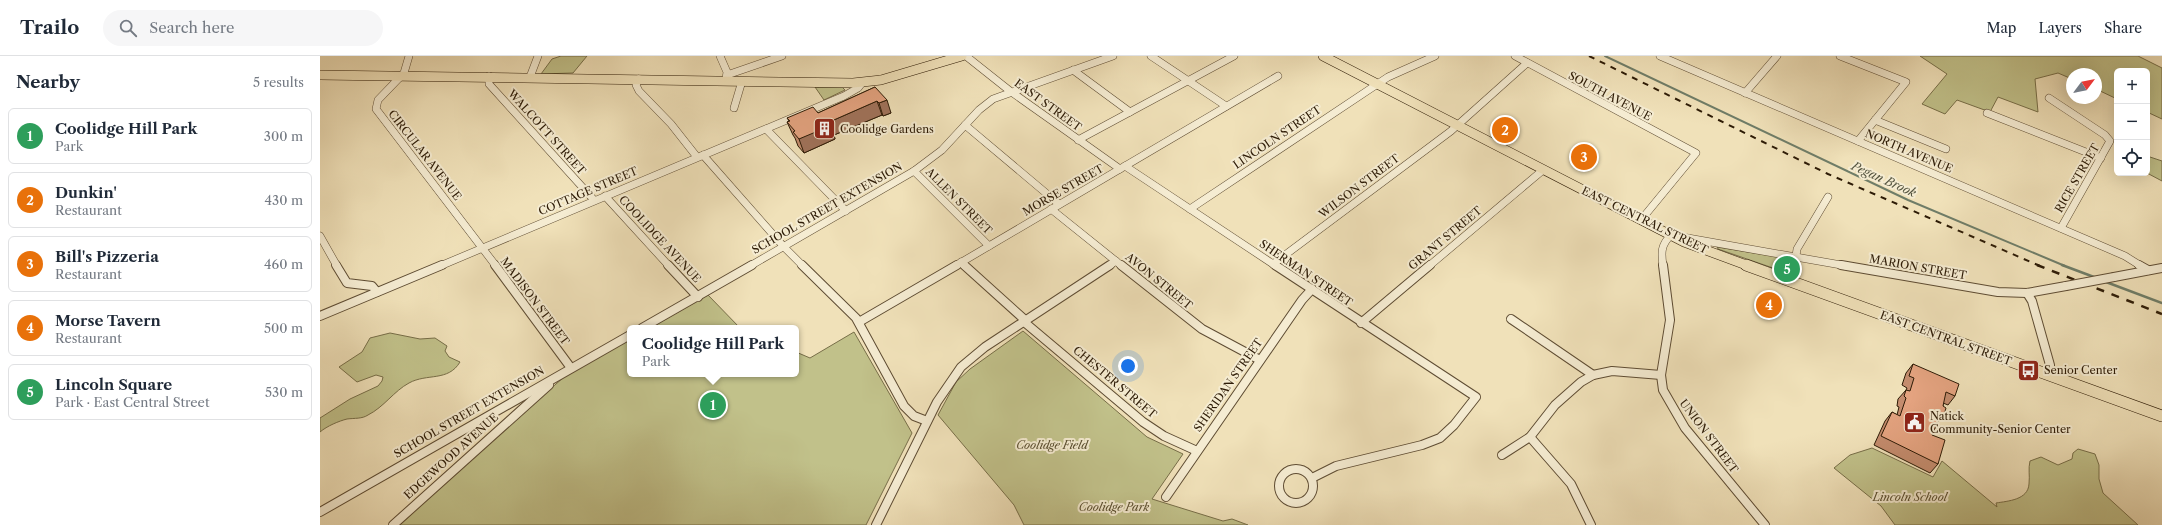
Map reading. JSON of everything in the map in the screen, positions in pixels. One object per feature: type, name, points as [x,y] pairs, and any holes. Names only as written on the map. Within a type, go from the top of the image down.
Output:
[{"type":"main road","points":[[320,75],[639,79],[727,78],[742,81],[862,83],[896,76],[962,56]]},
{"type":"main road","name":"EAST CENTRAL STREET","points":[[1323,56],[1671,236],[1714,254],[2162,416]]},
{"type":"street","points":[[401,76],[407,66],[409,56]]},
{"type":"street","points":[[530,77],[538,56]]},
{"type":"street","points":[[720,56],[727,78],[782,56]]},
{"type":"street","name":"EAST STREET","points":[[966,56],[1010,91],[1078,140],[1122,168]]},
{"type":"street","name":"SCHOOL STREET EXTENSION","points":[[647,325],[914,172],[939,153],[988,102],[1010,91],[1114,56]]},
{"type":"street","points":[[1153,56],[1226,106]]},
{"type":"street","points":[[1078,140],[1234,56]]},
{"type":"street","name":"LINCOLN STREET","points":[[1190,209],[1377,84],[1398,71],[1435,56]]},
{"type":"street","name":"SOUTH AVENUE","points":[[1515,56],[1696,153],[1641,220]]},
{"type":"street","name":"NORTH AVENUE","points":[[1660,56],[2062,228],[2125,256],[2148,270]]},
{"type":"street","points":[[1745,93],[1777,56]]},
{"type":"street","points":[[1840,56],[1906,82],[1858,141]]},
{"type":"street","name":"WILSON STREET","points":[[1273,264],[1457,126],[1527,63]]},
{"type":"street","points":[[1074,70],[1130,112]]},
{"type":"street","name":"CIRCULAR AVENUE","points":[[401,76],[378,100],[376,109],[482,247]]},
{"type":"street","name":"WALCOTT STREET","points":[[489,76],[489,84],[594,200]]},
{"type":"street","name":"MORSE STREET","points":[[859,322],[1278,76]]},
{"type":"street","points":[[639,79],[636,85],[639,91],[784,247],[859,322],[880,365],[904,406],[914,416],[927,421]]},
{"type":"street","points":[[734,108],[742,81]]},
{"type":"street","name":"COTTAGE STREET","points":[[320,316],[850,93],[862,83]]},
{"type":"street","name":"RICE STREET","points":[[2048,98],[2109,139],[2110,143],[2062,228]]},
{"type":"street","points":[[1987,113],[2101,158]]},
{"type":"street","points":[[1875,120],[1946,149]]},
{"type":"street","points":[[965,125],[1059,204]]},
{"type":"street","points":[[766,129],[846,211]]},
{"type":"street","name":"SHERMAN STREET","points":[[1122,168],[1190,209],[1361,323],[1476,397],[1454,425],[1440,438],[1336,466],[1312,478]]},
{"type":"street","name":"GRANT STREET","points":[[1361,323],[1543,170]]},
{"type":"street","name":"ALLEN STREET","points":[[914,172],[989,246]]},
{"type":"street","name":"COOLIDGE AVENUE","points":[[605,196],[698,297]]},
{"type":"street","points":[[1796,256],[1797,249],[1828,197]]},
{"type":"street","name":"AVON STREET","points":[[1052,209],[1202,329],[1260,360]]},
{"type":"street","points":[[320,236],[347,283],[372,286],[377,292]]},
{"type":"street","name":"MARION STREET","points":[[1671,236],[2008,293],[2026,293],[2162,268]]},
{"type":"street","name":"UNION STREET","points":[[1671,236],[1663,243],[1661,253],[1670,320],[1661,375],[1663,390],[1677,417],[1765,525]]},
{"type":"street","name":"MADISON STREET","points":[[482,247],[571,368]]},
{"type":"street","points":[[876,525],[927,421],[943,391],[960,367],[985,347],[1116,261]]},
{"type":"street","name":"CHESTER STREET","points":[[961,262],[1024,321],[1143,422],[1170,439],[1197,451]]},
{"type":"street","name":"SHERIDAN STREET","points":[[1166,497],[1302,300],[1312,289]]},
{"type":"street","points":[[2026,293],[2032,301],[2050,365],[2050,376]]},
{"type":"street","points":[[1511,319],[1593,375]]},
{"type":"street","name":"SCHOOL STREET EXTENSION","points":[[320,512],[627,337]]},
{"type":"street","points":[[1502,455],[1530,437],[1555,405],[1581,382],[1593,375],[1612,371],[1661,375]]},
{"type":"street","name":"EDGEWOOD AVENUE","points":[[394,525],[421,498],[561,374]]},
{"type":"street","points":[[1530,437],[1571,484],[1592,525]]},
{"type":"green space","points":[[561,56],[587,56],[573,73],[541,74],[552,59]]},
{"type":"green space","points":[[1920,56],[2138,56],[2162,68],[2162,119],[2150,113],[2150,68],[2114,68],[2114,98],[2102,92],[2102,68],[2066,68],[2066,76],[2058,73],[2035,79],[2038,112],[1998,97],[1990,112],[1957,100],[1945,114],[1922,104],[1947,74]]},
{"type":"green space","points":[[815,87],[842,87],[845,90],[824,100]]},
{"type":"green space","points":[[2150,157],[2162,161],[2162,181],[2150,175]]},
{"type":"green space","points":[[1717,247],[1798,260],[1799,277],[1718,249]]},
{"type":"green space","points":[[708,295],[737,325],[655,325]]},
{"type":"green space","name":"Coolidge Field","points":[[1023,331],[1147,437],[1183,454],[1152,499],[1223,521],[1232,519],[1248,525],[1024,525],[1014,505],[938,415],[956,382],[970,369]]},
{"type":"green space","points":[[854,332],[912,433],[866,525],[400,525],[447,480],[564,377],[627,341],[627,377],[799,377],[799,353],[810,358]]},
{"type":"green space","points":[[390,333],[420,339],[435,338],[447,346],[445,351],[449,357],[460,362],[450,372],[443,375],[423,378],[409,383],[374,412],[366,416],[340,421],[320,432],[320,418],[350,399],[378,386],[382,381],[383,377],[376,375],[357,382],[339,367],[362,352],[370,338]]},
{"type":"green space","name":"Lincoln School","points":[[1872,448],[1933,477],[1942,461],[1997,507],[1996,503],[2017,499],[2021,497],[2028,489],[2030,461],[2041,457],[2058,465],[2072,459],[2073,453],[2078,449],[2095,454],[2099,465],[2099,479],[2103,493],[2138,525],[1895,525],[1881,506],[1834,468],[1850,455]]},
{"type":"building","points":[[875,87],[887,100],[879,103],[877,101],[827,123],[830,126],[799,139],[793,132],[795,131],[787,122],[790,121],[787,118],[813,107],[818,113]]},
{"type":"building","points":[[1503,119],[1517,126],[1510,132],[1494,125]]},
{"type":"building","name":"Natick Community-Senior Center","points":[[1913,364],[1959,384],[1955,396],[1946,392],[1943,406],[1946,408],[1944,415],[1941,414],[1932,435],[1945,440],[1938,464],[1881,436],[1892,412],[1900,416],[1906,398],[1904,396],[1906,390],[1910,391],[1914,378],[1909,376]]},
{"type":"waterway","name":"Pegan Brook","points":[[1605,56],[1908,200],[2065,266]]},
{"type":"waterway","name":"Pegan Brook","points":[[2062,265],[2094,277]]},
{"type":"waterway","name":"Pegan Brook","points":[[2106,282],[2162,303]]},
{"type":"railway","points":[[1589,56],[1828,174],[2040,266]]},
{"type":"railway","points":[[2037,265],[2162,314]]},
{"type":"place","name":"Coolidge Gardens","points":[[824,129]]},
{"type":"place","name":"Dunkin'","points":[[1505,130]]},
{"type":"place","name":"Bill's Pizzeria","points":[[1584,157]]},
{"type":"place","name":"Lincoln Square","points":[[1787,269]]},
{"type":"place","name":"Morse Tavern","points":[[1769,305]]},
{"type":"place","name":"Senior Center","points":[[2029,370]]},
{"type":"place","name":"Coolidge Hill Park","points":[[713,405]]},
{"type":"place","name":"Natick Community-Senior Center","points":[[1915,422]]},
{"type":"park label","name":"Coolidge Park","points":[[1114,507]]}]
